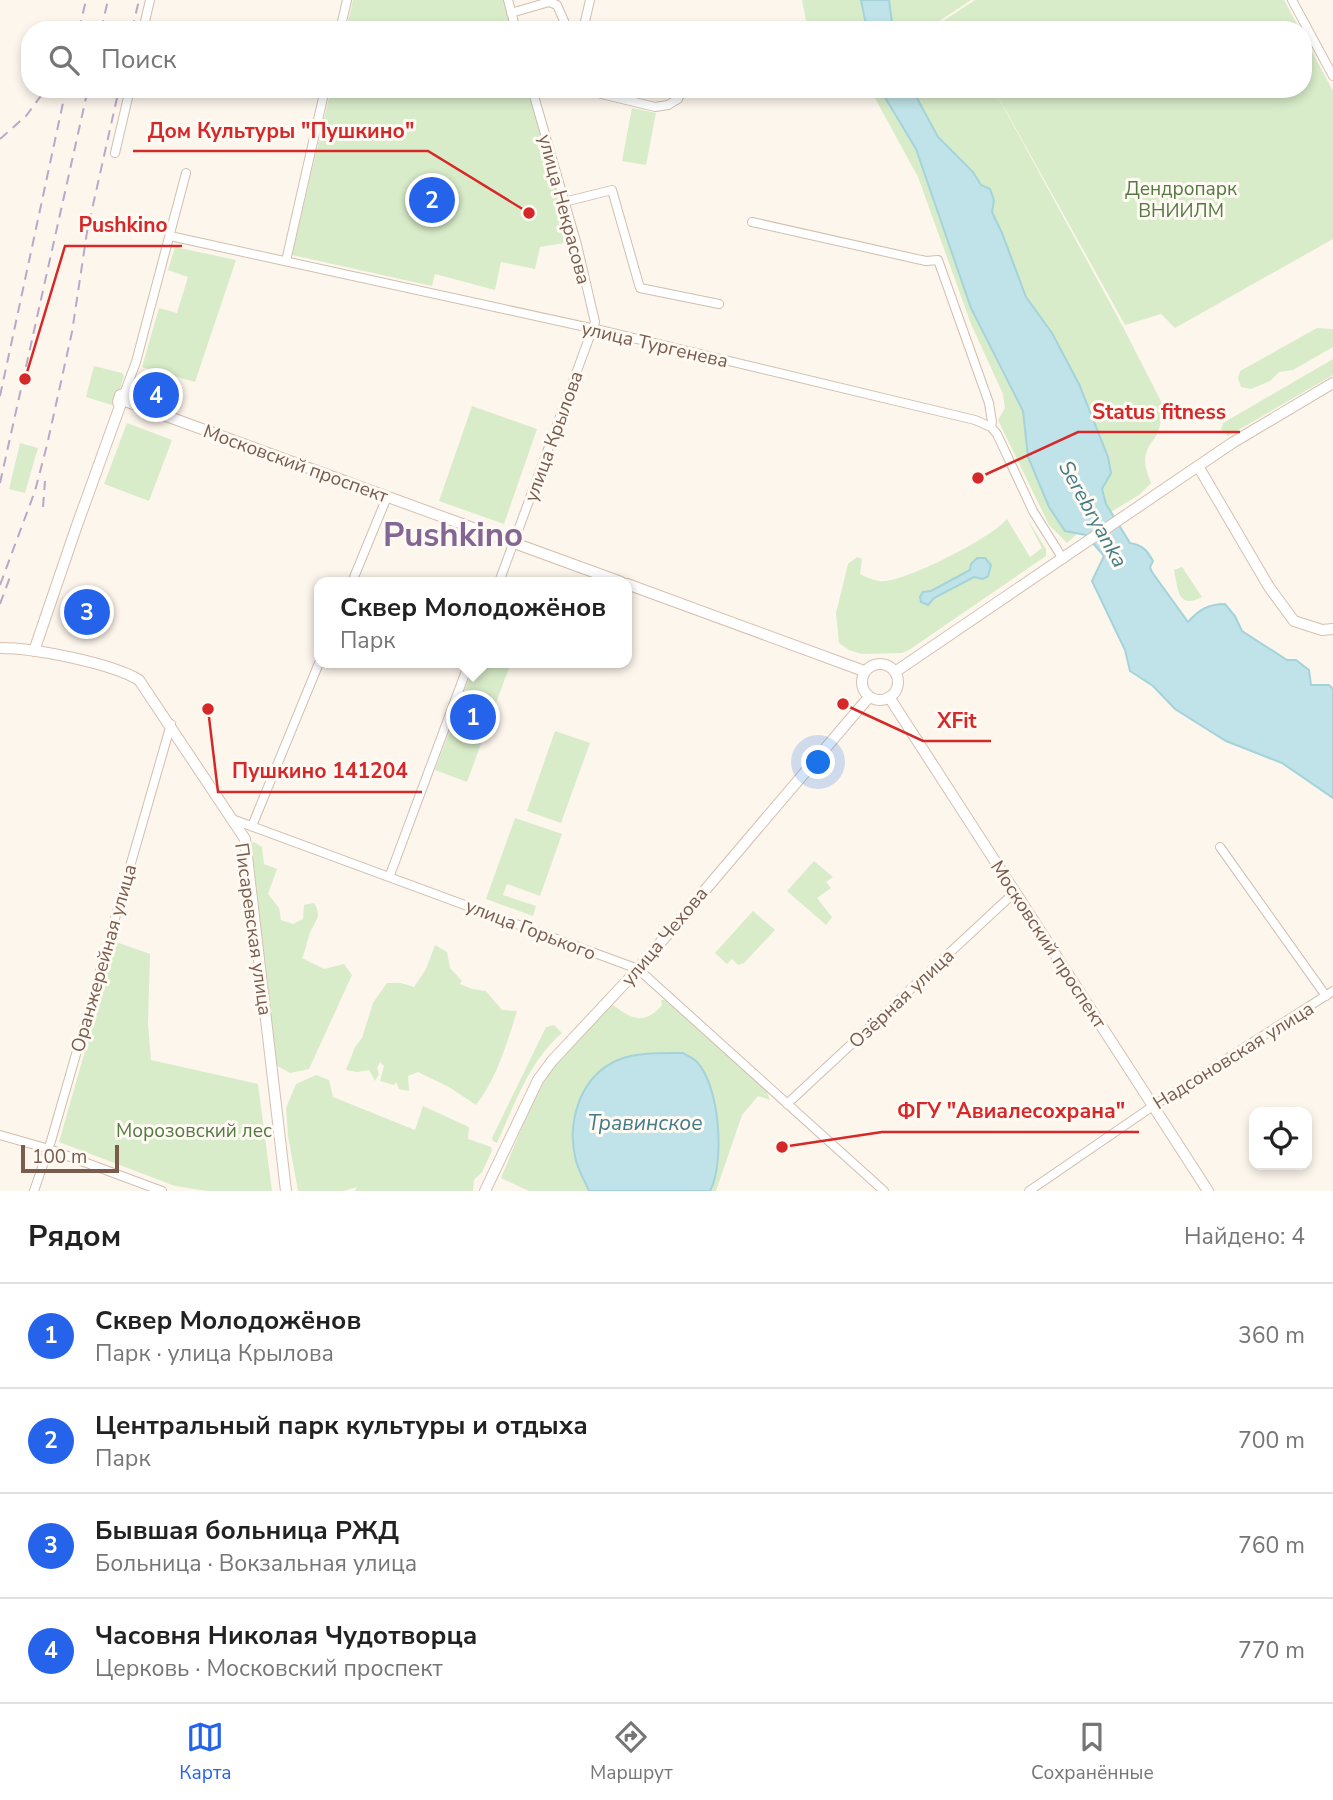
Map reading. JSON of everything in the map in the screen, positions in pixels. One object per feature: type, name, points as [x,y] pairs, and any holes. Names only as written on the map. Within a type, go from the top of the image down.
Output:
[{"type":"main road","points":[[895,672],[1254,429],[1333,383]]},
{"type":"main road","name":"Московский проспект","points":[[124,401],[607,577]]},
{"type":"main road","points":[[34,651],[76,527],[124,401]]},
{"type":"main road","points":[[1198,466],[1269,587],[1294,621],[1322,630],[1333,629]]},
{"type":"main road","points":[[632,586],[864,671]]},
{"type":"main road","name":"Писаревская улица","points":[[0,648],[34,651],[123,670],[139,680],[171,724],[245,839],[286,1191]]},
{"type":"main road","points":[[876,664],[883,664],[895,672],[898,686],[890,697],[876,700],[869,697],[862,685],[864,671],[876,664]]},
{"type":"main road","name":"улица Чехова","points":[[485,1191],[538,1080],[552,1061],[638,969],[869,697]]},
{"type":"main road","name":"Московский проспект","points":[[890,697],[1208,1191]]},
{"type":"street","points":[[145,21],[150,0]]},
{"type":"street","points":[[342,21],[347,0]]},
{"type":"street","points":[[508,0],[513,21]]},
{"type":"street","points":[[578,0],[590,1],[585,21]]},
{"type":"street","points":[[1292,0],[1303,21]]},
{"type":"street","points":[[511,13],[550,1],[557,5],[564,21]]},
{"type":"street","points":[[1312,37],[1333,76]]},
{"type":"street","points":[[115,153],[128,98]]},
{"type":"street","points":[[286,261],[323,98]]},
{"type":"street","name":"улица Некрасова","points":[[535,98],[577,245],[595,322],[592,329]]},
{"type":"street","points":[[626,98],[655,107],[667,105],[678,98]]},
{"type":"street","points":[[124,401],[186,173]]},
{"type":"street","points":[[564,202],[612,190],[639,288],[719,304]]},
{"type":"street","points":[[752,222],[926,261],[938,260],[986,396],[992,415],[991,427],[1001,442],[1033,511],[1063,559]]},
{"type":"street","name":"улица Тургенева","points":[[170,236],[592,329],[975,420],[991,427]]},
{"type":"street","name":"улица Крылова","points":[[501,577],[592,329]]},
{"type":"street","points":[[354,577],[387,497]]},
{"type":"street","points":[[252,826],[317,668]]},
{"type":"street","points":[[390,875],[467,668]]},
{"type":"street","name":"Оранжерейная улица","points":[[34,1191],[171,724]]},
{"type":"street","name":"улица Горького","points":[[232,819],[390,875],[638,969],[884,1191]]},
{"type":"street","points":[[1220,847],[1329,994]]},
{"type":"street","name":"Озёрная улица","points":[[787,1104],[1015,892]]},
{"type":"street","name":"Надсоновская улица","points":[[1029,1191],[1153,1106],[1329,994]]},
{"type":"street","points":[[0,1135],[48,1149],[160,1191]]},
{"type":"green space","points":[[353,0],[506,0],[512,21],[348,21]]},
{"type":"green space","points":[[802,0],[861,0],[865,21],[806,21]]},
{"type":"green space","points":[[889,0],[971,0],[940,21],[892,21]]},
{"type":"green space","points":[[975,0],[1284,0],[1295,21],[943,21]]},
{"type":"green space","name":"Дендропарк ВНИИЛМ","points":[[1312,52],[1333,91],[1333,239],[1175,328],[1161,314],[1125,325],[999,98],[1312,98]]},
{"type":"green space","points":[[329,98],[531,98],[571,242],[540,247],[535,269],[501,262],[495,290],[435,274],[432,286],[292,255]]},
{"type":"green space","points":[[875,98],[885,98],[916,149],[971,308],[1023,411],[1028,457],[1049,507],[1065,531],[1077,534],[1067,543],[1049,525],[998,420],[1005,408],[1003,394],[971,324],[918,177]]},
{"type":"green space","points":[[917,98],[999,98],[1167,413],[1161,418],[1145,458],[1151,483],[1139,495],[1111,512],[1102,489],[1111,473],[1108,457],[1079,384],[1052,333],[1026,297],[992,212],[994,200],[990,189],[981,185],[973,172],[938,137]]},
{"type":"green space","points":[[632,108],[656,113],[646,165],[622,161]]},
{"type":"green space","points":[[175,247],[236,260],[195,382],[142,367],[159,308],[177,313],[188,277],[168,270]]},
{"type":"green space","points":[[1317,328],[1333,329],[1333,347],[1293,370],[1279,372],[1270,381],[1251,389],[1241,387],[1238,378],[1240,371]]},
{"type":"green space","points":[[1333,359],[1333,375],[1228,436],[1221,429],[1223,423]]},
{"type":"green space","points":[[94,366],[122,373],[124,376],[115,406],[86,397]]},
{"type":"green space","points":[[472,406],[537,429],[504,524],[439,501]]},
{"type":"green space","points":[[127,423],[172,440],[149,501],[104,484]]},
{"type":"green space","points":[[20,443],[38,448],[25,493],[9,489]]},
{"type":"green space","points":[[1026,517],[1046,549],[1046,556],[909,650],[902,653],[862,654],[839,643],[836,613],[848,564],[857,557],[862,559],[860,574],[879,581],[898,578],[969,546],[1007,519],[1030,557],[1042,548]]},
{"type":"green space","points":[[1182,567],[1202,597],[1188,601],[1180,595],[1174,570]]},
{"type":"green space","points":[[473,668],[509,668],[467,782],[435,770]]},
{"type":"green space","points":[[555,731],[590,743],[561,823],[527,811]]},
{"type":"green space","points":[[515,818],[562,834],[540,896],[507,884],[503,895],[536,906],[533,916],[486,899]]},
{"type":"green space","points":[[254,842],[262,847],[264,864],[277,869],[268,894],[279,908],[281,920],[293,924],[303,919],[304,905],[314,903],[317,908],[318,917],[310,931],[302,958],[324,969],[344,964],[352,975],[309,1069],[290,1073],[276,1065],[248,846]]},
{"type":"green space","points":[[814,861],[833,877],[826,882],[831,888],[817,898],[832,917],[826,925],[787,891]]},
{"type":"green space","points":[[753,911],[775,930],[744,963],[738,965],[732,959],[727,964],[715,953]]},
{"type":"green space","name":"Морозовский лес","points":[[116,942],[150,954],[148,1024],[151,1060],[258,1084],[272,1191],[207,1191],[175,1186],[59,1142]]},
{"type":"green space","points":[[435,945],[447,952],[450,968],[462,981],[460,984],[486,991],[502,1010],[517,1011],[496,1072],[476,1105],[449,1087],[418,1072],[408,1076],[409,1091],[399,1089],[396,1082],[394,1085],[380,1081],[384,1066],[380,1062],[375,1081],[369,1070],[346,1070],[355,1047],[362,1038],[373,1003],[387,983],[414,987],[426,969]]},
{"type":"green space","points":[[661,1000],[675,1007],[765,1088],[770,1100],[758,1096],[742,1115],[716,1191],[529,1191],[501,1178],[541,1081],[612,1004],[631,1016],[643,1018],[662,1005]]},
{"type":"green space","points":[[554,1025],[562,1033],[540,1057],[517,1098],[497,1143],[493,1141],[492,1138],[546,1027]]},
{"type":"green space","points":[[316,1075],[329,1080],[333,1097],[415,1130],[423,1106],[469,1127],[468,1139],[491,1147],[492,1151],[482,1172],[474,1180],[473,1191],[355,1191],[357,1187],[344,1191],[298,1191],[286,1108],[296,1084]]},
{"type":"water","points":[[861,0],[889,0],[892,21],[865,21]]},
{"type":"water","name":"Serebryanka","points":[[885,98],[917,98],[938,137],[973,172],[981,185],[990,189],[994,200],[992,212],[1026,297],[1052,333],[1079,384],[1108,457],[1111,473],[1102,489],[1106,504],[1130,543],[1149,554],[1153,561],[1150,567],[1152,572],[1188,622],[1204,609],[1225,604],[1242,631],[1287,660],[1296,660],[1309,670],[1311,685],[1329,685],[1333,689],[1333,798],[1282,763],[1226,741],[1175,709],[1153,686],[1130,671],[1125,650],[1092,581],[1104,556],[1086,535],[1065,531],[1049,507],[1028,457],[1023,411],[971,308],[916,149]]},
{"type":"water","points":[[977,558],[985,558],[991,565],[988,576],[983,579],[974,577],[934,598],[928,605],[921,602],[923,592],[931,591],[970,570],[971,564]]},
{"type":"water","name":"Травинское","points":[[683,1053],[697,1062],[705,1073],[715,1106],[718,1162],[710,1191],[589,1191],[577,1165],[573,1146],[575,1116],[585,1089],[605,1067],[625,1057]]},
{"type":"railway","points":[[81,21],[86,0]]},
{"type":"railway","points":[[103,21],[108,0]]},
{"type":"railway","points":[[134,21],[139,0]]},
{"type":"railway","points":[[0,139],[26,116],[39,98]]},
{"type":"railway","points":[[0,396],[64,98]]},
{"type":"railway","points":[[0,483],[86,98]]},
{"type":"railway","points":[[0,585],[35,491],[47,445],[72,332],[87,232],[117,98]]},
{"type":"railway","points":[[43,507],[45,481]]},
{"type":"railway","points":[[0,604],[10,577]]},
{"type":"place","name":"Центральный парк культуры и отдыха","points":[[432,200]]},
{"type":"place","name":"Дом Культуры \"Пушкино\"","points":[[529,213]]},
{"type":"place","name":"Pushkino","points":[[25,379]]},
{"type":"place","name":"Часовня Николая Чудотворца","points":[[156,395]]},
{"type":"place","name":"Status fitness","points":[[978,478]]},
{"type":"place","name":"Бывшая больница РЖД","points":[[87,612]]},
{"type":"place","name":"XFit","points":[[843,704]]},
{"type":"place","name":"Пушкино 141204","points":[[208,709]]},
{"type":"place","name":"Сквер Молодожёнов","points":[[473,717]]},
{"type":"place","name":"ФГУ \"Авиалесохрана\"","points":[[782,1147]]},
{"type":"district","name":"Pushkino","points":[[453,534]]}]
